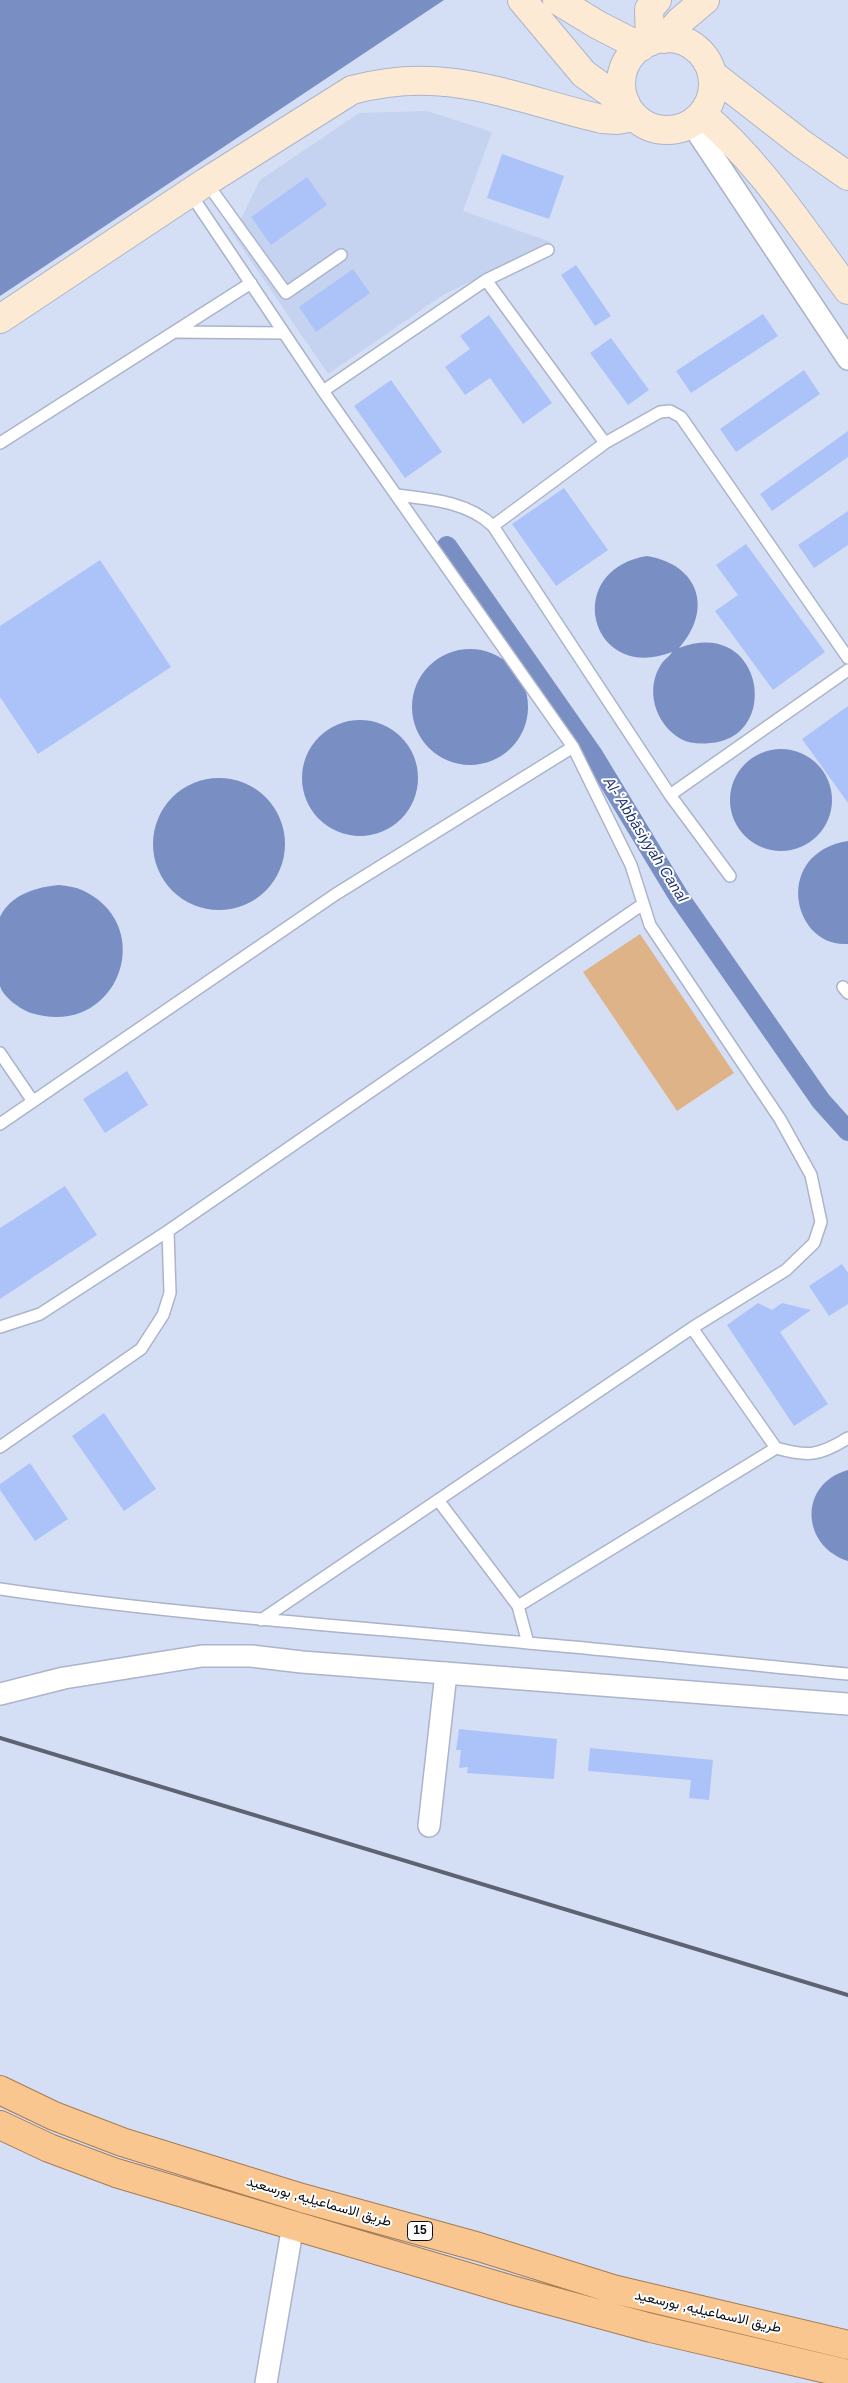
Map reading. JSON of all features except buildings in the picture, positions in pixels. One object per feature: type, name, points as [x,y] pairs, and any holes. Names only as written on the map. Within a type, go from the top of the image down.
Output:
[{"type":"highway","name":"طريق الاسماعيليه, بورسعيد","points":[[0,2090],[54,2116],[122,2142],[302,2198],[479,2247],[570,2277],[656,2301],[848,2345]]},
{"type":"highway","name":"طريق الاسماعيليه, بورسعيد","points":[[0,2125],[48,2148],[116,2173],[564,2305],[652,2328],[848,2374]]},
{"type":"highway","points":[[467,2276],[477,2270],[480,2264],[481,2253],[479,2247]]},
{"type":"highway","points":[[564,2305],[561,2290],[570,2277]]},
{"type":"main road","points":[[525,4],[584,74],[630,111],[658,129],[675,129],[696,118],[711,95],[712,74],[708,63],[694,47],[674,39],[652,42],[598,25],[557,0]]},
{"type":"main road","points":[[630,111],[622,94],[623,73],[633,54],[680,21],[705,0]]},
{"type":"main road","points":[[650,3],[652,42]]},
{"type":"main road","points":[[712,74],[802,144],[848,176]]},
{"type":"main road","points":[[0,319],[198,187],[352,90],[380,82],[405,80],[455,81],[484,86],[602,119],[617,120],[630,111]]},
{"type":"main road","points":[[696,118],[729,138],[751,162],[848,290]]},
{"type":"street","points":[[696,118],[848,358]]},
{"type":"street","points":[[0,1694],[64,1678],[202,1656],[251,1656],[848,1704]]},
{"type":"street","points":[[429,1826],[446,1673]]},
{"type":"street","points":[[266,2383],[293,2225]]},
{"type":"lane","points":[[198,187],[286,293],[340,255]]},
{"type":"lane","points":[[198,187],[251,283],[284,333],[573,747],[631,865],[650,925],[667,954],[780,1119],[811,1175],[821,1222],[814,1243],[786,1270],[692,1328],[261,1620]]},
{"type":"lane","points":[[323,391],[486,280],[548,250]]},
{"type":"lane","points":[[486,280],[605,443]]},
{"type":"lane","points":[[0,444],[251,283]]},
{"type":"lane","points":[[175,332],[284,333]]},
{"type":"lane","points":[[493,526],[605,443],[660,412],[670,411],[681,417],[848,658]]},
{"type":"lane","points":[[397,495],[429,498],[462,507],[481,514],[493,526],[670,795],[730,876]]},
{"type":"lane","points":[[670,795],[848,670]]},
{"type":"lane","points":[[0,1124],[32,1100],[336,894],[573,747]]},
{"type":"lane","points":[[0,1327],[40,1314],[168,1231],[643,904]]},
{"type":"lane","points":[[0,1053],[32,1100]]},
{"type":"lane","points":[[0,1447],[141,1349],[163,1315],[170,1293],[168,1231]]},
{"type":"lane","points":[[692,1328],[776,1448],[802,1455],[828,1450],[848,1438]]},
{"type":"lane","points":[[518,1606],[776,1448]]},
{"type":"lane","points":[[438,1500],[518,1606],[528,1642]]},
{"type":"lane","points":[[0,1588],[87,1602],[261,1620],[528,1642],[848,1674]]},
{"type":"shaded area","points":[[427,111],[492,132],[463,211],[551,242],[443,295],[328,374],[228,227],[241,219],[260,180],[359,113]]},
{"type":"shaded area","points":[[640,934],[734,1073],[677,1111],[583,972]]},
{"type":"water","points":[[0,0],[444,0],[0,296]]},
{"type":"water","points":[[647,556],[665,561],[679,569],[689,579],[696,591],[698,605],[696,619],[690,634],[679,648],[707,642],[730,648],[745,662],[753,681],[754,702],[748,721],[733,736],[710,743],[692,743],[684,741],[672,732],[659,715],[653,695],[657,673],[662,663],[672,652],[644,658],[621,652],[605,639],[596,621],[595,601],[603,581],[620,565]]},
{"type":"water","points":[[470,649],[492,653],[511,666],[524,685],[528,707],[524,729],[511,748],[492,761],[470,765],[448,761],[429,748],[416,729],[412,707],[416,685],[429,666],[448,653]]},
{"type":"water","points":[[360,720],[382,724],[401,737],[414,756],[418,778],[414,800],[401,819],[382,832],[360,836],[338,832],[319,819],[306,800],[302,778],[306,756],[319,737],[338,724]]},
{"type":"water","points":[[781,749],[801,753],[817,764],[828,780],[832,800],[828,820],[817,836],[801,847],[781,851],[761,847],[745,836],[734,820],[730,800],[734,780],[745,764],[761,753]]},
{"type":"water","points":[[219,778],[232,779],[244,783],[266,797],[280,819],[284,831],[284,857],[280,869],[266,891],[244,905],[232,909],[219,910],[206,909],[194,905],[172,891],[158,869],[154,857],[153,844],[154,831],[158,819],[172,797],[194,783],[206,779]]},
{"type":"water","points":[[848,841],[848,944],[829,941],[814,931],[803,916],[798,898],[800,880],[808,863],[824,849]]},
{"type":"water","points":[[59,885],[82,890],[106,907],[119,928],[123,952],[118,975],[105,995],[86,1010],[61,1017],[31,1013],[17,1006],[8,998],[0,986],[0,917],[11,903],[25,893]]},
{"type":"water","points":[[848,1470],[848,1561],[832,1553],[821,1542],[814,1529],[812,1515],[814,1501],[820,1488],[832,1477]]},
{"type":"waterway","name":"Al-ʿAbbāsiyyah Canal","points":[[447,546],[593,755],[679,897],[821,1101],[848,1131]]},
{"type":"railway","points":[[0,1738],[848,1995]]}]
